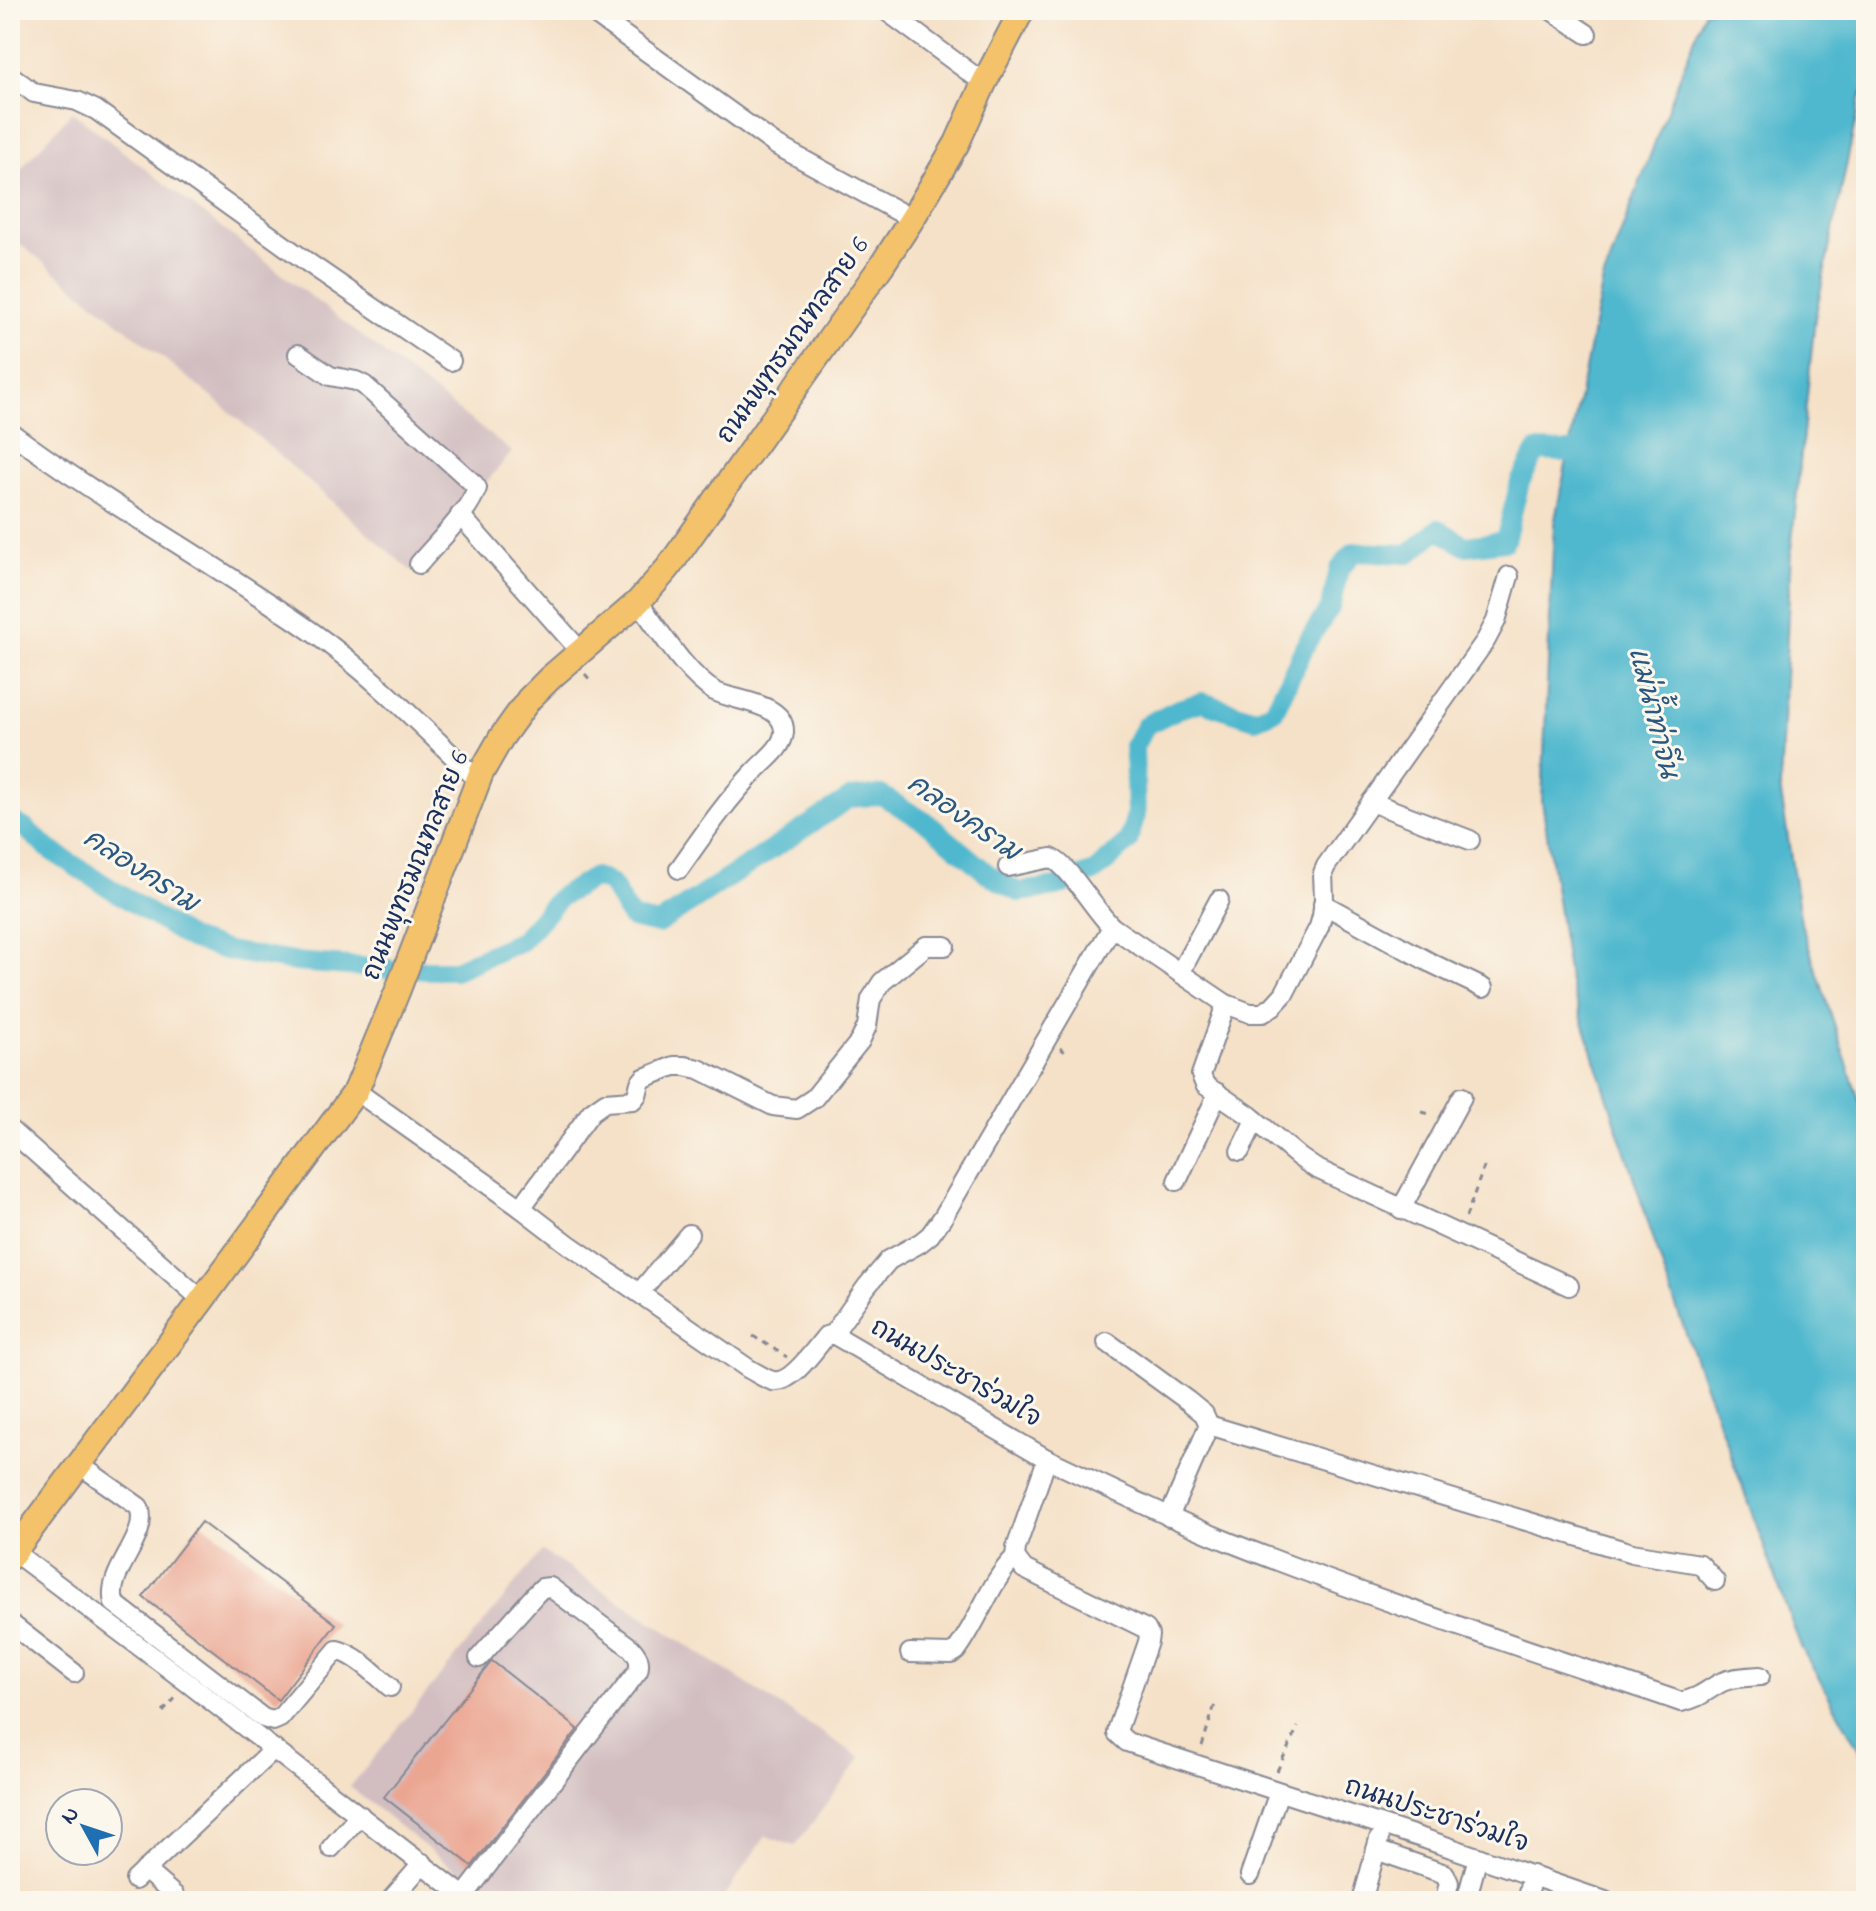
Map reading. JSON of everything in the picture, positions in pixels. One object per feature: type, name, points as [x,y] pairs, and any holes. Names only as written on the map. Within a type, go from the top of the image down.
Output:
[{"type":"main road","name":"ถนนพุทธมณฑลสาย 6","points":[[12,1555],[356,1091],[478,780],[501,738],[529,699],[638,602],[668,568],[912,219],[957,143],[1022,10]]},
{"type":"street","points":[[589,10],[776,145],[912,219]]},
{"type":"street","points":[[885,10],[984,83]]},
{"type":"street","points":[[1551,10],[1587,34]]},
{"type":"street","points":[[10,75],[34,93],[77,101],[96,110],[451,361]]},
{"type":"street","points":[[298,354],[330,376],[364,385],[477,488],[460,515],[419,564]]},
{"type":"street","points":[[10,432],[99,495],[196,554],[316,634],[356,666],[478,780]]},
{"type":"street","points":[[460,515],[581,652]]},
{"type":"street","points":[[1008,867],[1055,859],[1112,927],[1226,1004],[1250,1013],[1263,1013],[1273,1006],[1291,982],[1319,927],[1326,866],[1486,640],[1496,621],[1509,576]]},
{"type":"street","points":[[638,602],[695,677],[726,696],[759,704],[778,717],[784,733],[771,757],[723,807],[679,869]]},
{"type":"street","points":[[1371,802],[1470,840]]},
{"type":"street","points":[[1180,973],[1219,900]]},
{"type":"street","points":[[1323,904],[1483,988]]},
{"type":"street","points":[[833,1334],[889,1260],[920,1243],[943,1217],[1112,927]]},
{"type":"street","points":[[521,1208],[591,1112],[605,1102],[633,1100],[640,1083],[653,1073],[674,1066],[699,1069],[760,1101],[797,1109],[814,1098],[860,1041],[867,1026],[871,999],[882,982],[926,946],[945,946]]},
{"type":"street","points":[[1226,1004],[1201,1075],[1205,1085],[1315,1168],[1569,1286]]},
{"type":"street","name":"ถนนประชาร่วมใจ","points":[[356,1091],[568,1244],[765,1378],[774,1382],[790,1377],[826,1336],[833,1334],[1047,1459],[1015,1557],[1024,1569],[1146,1629],[1148,1642],[1117,1733],[1127,1742],[1605,1901]]},
{"type":"street","points":[[1177,1181],[1218,1093]]},
{"type":"street","points":[[1401,1209],[1462,1097]]},
{"type":"street","points":[[1240,1151],[1255,1120]]},
{"type":"street","points":[[10,1130],[202,1300]]},
{"type":"street","points":[[640,1292],[689,1234]]},
{"type":"street","points":[[1107,1342],[1204,1414],[1209,1425],[1169,1517]]},
{"type":"street","points":[[1209,1425],[1632,1553],[1700,1564],[1715,1581]]},
{"type":"street","points":[[1047,1459],[1169,1517],[1241,1546],[1381,1599],[1681,1702],[1695,1699],[1734,1678],[1760,1676]]},
{"type":"street","points":[[80,1465],[139,1507],[142,1514],[140,1526],[115,1583],[114,1603],[263,1718],[273,1721],[280,1718],[337,1650],[358,1661],[390,1687]]},
{"type":"street","points":[[12,1555],[274,1749],[467,1899],[638,1671],[640,1663],[631,1648],[550,1587],[542,1588],[479,1658]]},
{"type":"street","points":[[910,1653],[951,1654],[956,1651],[982,1611],[998,1576],[1015,1557]]},
{"type":"street","points":[[10,1623],[74,1673]]},
{"type":"street","points":[[174,1895],[140,1875],[274,1749]]},
{"type":"street","points":[[1250,1875],[1274,1790]]},
{"type":"street","points":[[331,1848],[360,1815]]},
{"type":"street","points":[[1362,1901],[1383,1825]]},
{"type":"street","points":[[1376,1850],[1445,1874],[1449,1883],[1445,1899]]},
{"type":"street","points":[[1466,1901],[1478,1857]]},
{"type":"street","points":[[390,1901],[423,1863]]},
{"type":"street","points":[[1526,1901],[1532,1875]]},
{"type":"path","points":[[1459,1235],[1486,1161]]},
{"type":"path","points":[[753,1336],[801,1365]]},
{"type":"path","points":[[1197,1765],[1216,1701]]},
{"type":"path","points":[[1274,1790],[1298,1727]]},
{"type":"shaded area","points":[[72,112],[512,452],[411,571],[222,405],[10,236],[10,181]]},
{"type":"shaded area","points":[[542,1551],[861,1758],[795,1846],[766,1836],[721,1901],[494,1901],[350,1787]]},
{"type":"water","name":"แม่น้ำท่าจีน","points":[[1705,10],[1866,10],[1866,87],[1860,99],[1815,318],[1791,551],[1780,787],[1801,923],[1866,1121],[1866,1762],[1801,1647],[1670,1290],[1569,979],[1542,801],[1554,524],[1603,280]]},
{"type":"building","points":[[201,1522],[336,1624],[278,1700],[143,1597]]},
{"type":"building","points":[[492,1661],[578,1729],[472,1866],[384,1797]]},
{"type":"waterway","name":"คลองคราม","points":[[423,970],[455,970],[521,941],[560,897],[595,877],[611,884],[631,918],[658,924],[850,798],[881,795],[929,824],[988,874],[1018,892],[1056,887],[1096,871],[1128,842],[1136,815],[1134,746],[1146,725],[1178,709],[1202,702],[1255,719],[1274,711],[1307,642],[1330,608],[1339,570],[1354,552],[1409,554],[1438,529],[1465,546],[1505,541],[1520,482],[1537,451],[1593,453]]},
{"type":"waterway","name":"คลองคราม","points":[[10,820],[50,850],[190,939],[228,951],[295,962],[389,969]]}]
